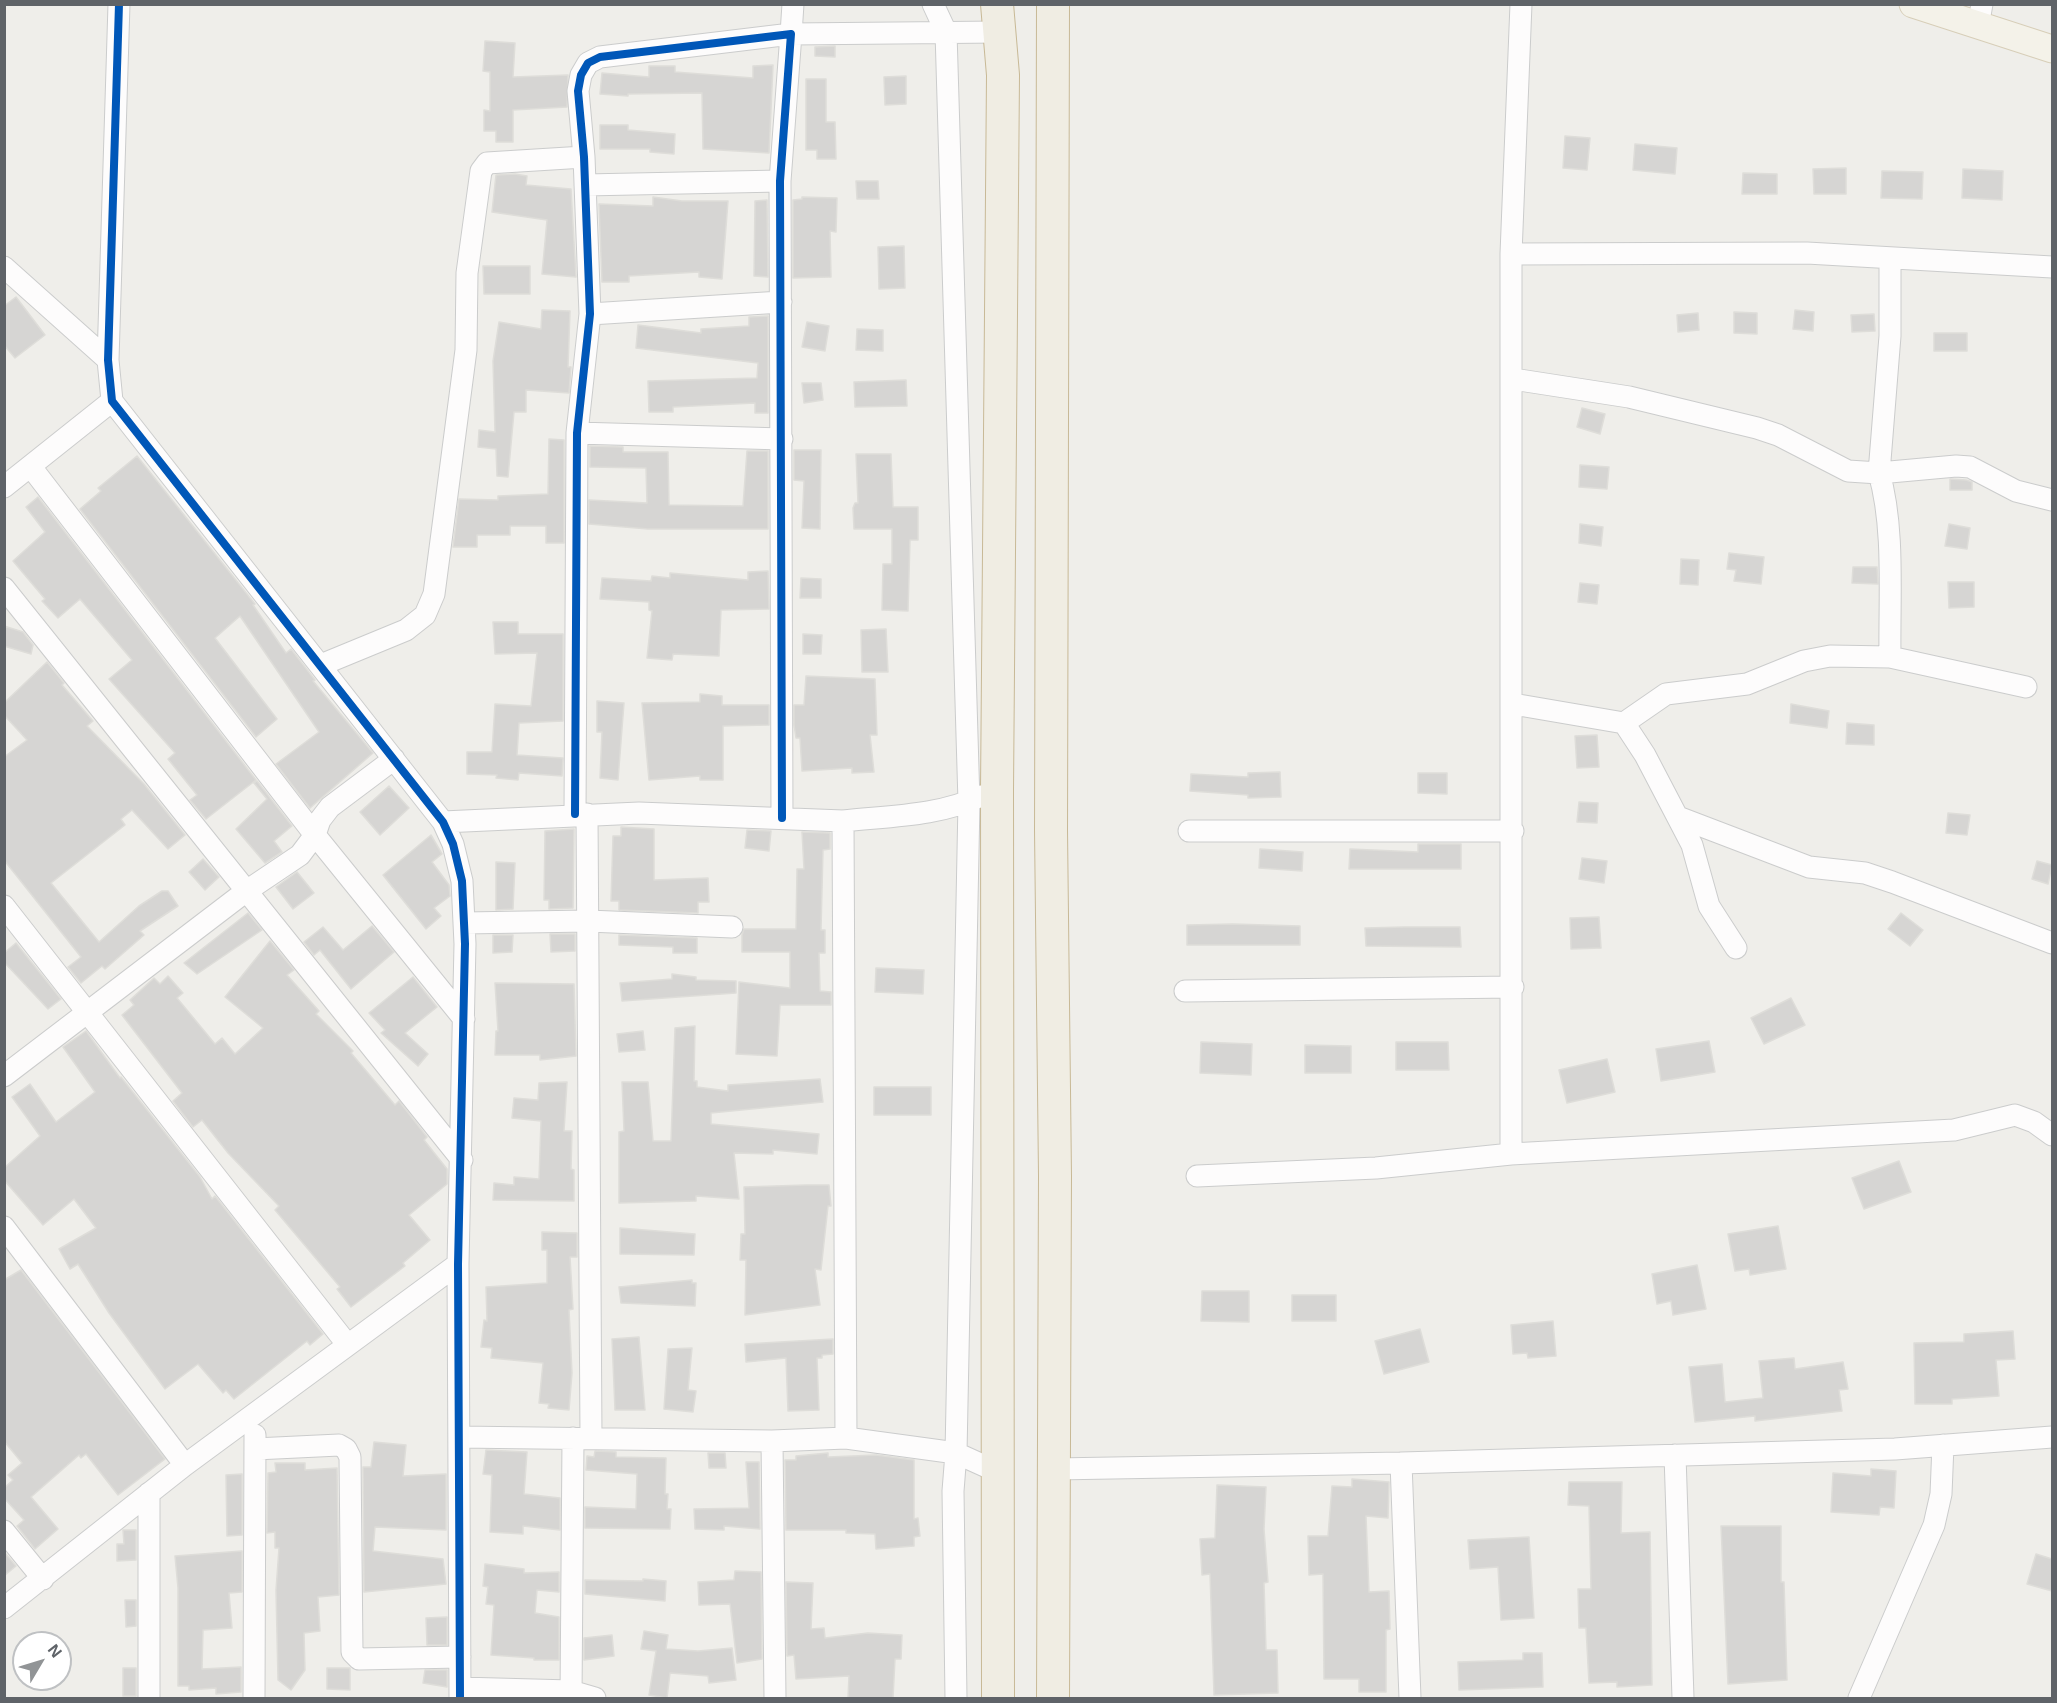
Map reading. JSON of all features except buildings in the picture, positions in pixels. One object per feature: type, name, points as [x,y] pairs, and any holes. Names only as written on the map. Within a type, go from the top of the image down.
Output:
[{"type":"highway","points":[[1053,4],[1051,830],[1056,1176],[1053,1698]]},
{"type":"highway","points":[[998,18],[1003,75],[997,789],[998,1698]]},
{"type":"main road","points":[[1913,4],[1980,15],[2052,49]]},
{"type":"street","points":[[119,4],[108,360],[112,401],[443,822],[453,844],[462,881],[464,1019],[458,1264],[460,1693],[571,1695],[595,1698]]},
{"type":"street","points":[[782,818],[780,181],[793,4]]},
{"type":"street","points":[[933,4],[946,32],[969,802],[956,1453],[953,1491],[956,1698]]},
{"type":"street","points":[[1512,1154],[1513,379],[1510,254],[1521,4]]},
{"type":"street","points":[[571,1695],[582,1438],[588,921],[581,814],[577,433],[590,314],[584,157],[578,91],[581,75],[588,63],[600,57],[791,34],[946,32],[998,18]]},
{"type":"street","points":[[321,665],[406,630],[425,615],[434,594],[466,350],[467,273],[481,171],[487,163],[503,160],[584,157]]},
{"type":"street","points":[[585,185],[780,181]]},
{"type":"street","points":[[1510,254],[1807,253],[2052,267]]},
{"type":"street","points":[[1890,258],[1890,336],[1879,472],[1884,490],[1887,520],[1890,657]]},
{"type":"street","points":[[4,267],[108,360]]},
{"type":"street","points":[[590,314],[781,302]]},
{"type":"street","points":[[1513,379],[1629,397],[1757,428],[1778,435],[1848,471],[1879,472],[1970,467],[2016,491],[2052,500]]},
{"type":"street","points":[[4,487],[112,401]]},
{"type":"street","points":[[577,433],[782,439]]},
{"type":"street","points":[[31,467],[315,836],[464,1019]]},
{"type":"street","points":[[4,588],[245,892],[462,1160]]},
{"type":"street","points":[[1513,704],[1624,723],[1666,694],[1747,684],[1804,661],[1830,656],[1890,657],[2026,687]]},
{"type":"street","points":[[1624,723],[1692,845],[1708,906],[1736,948]]},
{"type":"street","points":[[4,1076],[245,892],[287,866],[300,855],[315,836],[320,820],[330,807],[394,759]]},
{"type":"street","points":[[443,822],[581,814],[843,821],[912,813],[969,802],[997,789]]},
{"type":"street","points":[[1678,817],[1809,867],[1841,869],[1883,879],[2052,943]]},
{"type":"street","points":[[843,821],[846,1438]]},
{"type":"street","points":[[1189,831],[1513,831]]},
{"type":"street","points":[[4,906],[347,1344]]},
{"type":"street","points":[[464,923],[588,921],[732,927]]},
{"type":"street","points":[[1185,991],[1513,987]]},
{"type":"street","points":[[1197,1176],[1376,1168],[1512,1154],[1954,1130],[2015,1115],[2034,1122],[2052,1135]]},
{"type":"street","points":[[4,1227],[185,1466]]},
{"type":"street","points":[[4,1608],[185,1466],[458,1264]]},
{"type":"street","points":[[254,1698],[255,1414]]},
{"type":"street","points":[[459,1437],[772,1441],[846,1438],[956,1453],[998,1472]]},
{"type":"street","points":[[1055,1469],[1401,1463],[1895,1449],[2052,1437]]},
{"type":"street","points":[[772,1441],[775,1698]]},
{"type":"street","points":[[255,1449],[339,1445],[346,1449],[350,1457],[352,1652],[354,1656],[359,1659],[460,1657]]},
{"type":"street","points":[[1860,1698],[1934,1525],[1941,1494],[1943,1445]]},
{"type":"street","points":[[1675,1455],[1683,1698]]},
{"type":"street","points":[[1401,1463],[1410,1698]]},
{"type":"street","points":[[149,1494],[149,1698]]},
{"type":"street","points":[[4,1531],[43,1579]]},
{"type":"cycle path","points":[[119,4],[108,360],[112,401],[443,822],[453,844],[462,881],[465,944],[458,1264],[460,1698]]},
{"type":"cycle path","points":[[575,814],[577,433],[590,314],[584,157],[578,91],[581,75],[588,63],[600,57],[791,34],[780,181],[782,818]]}]
